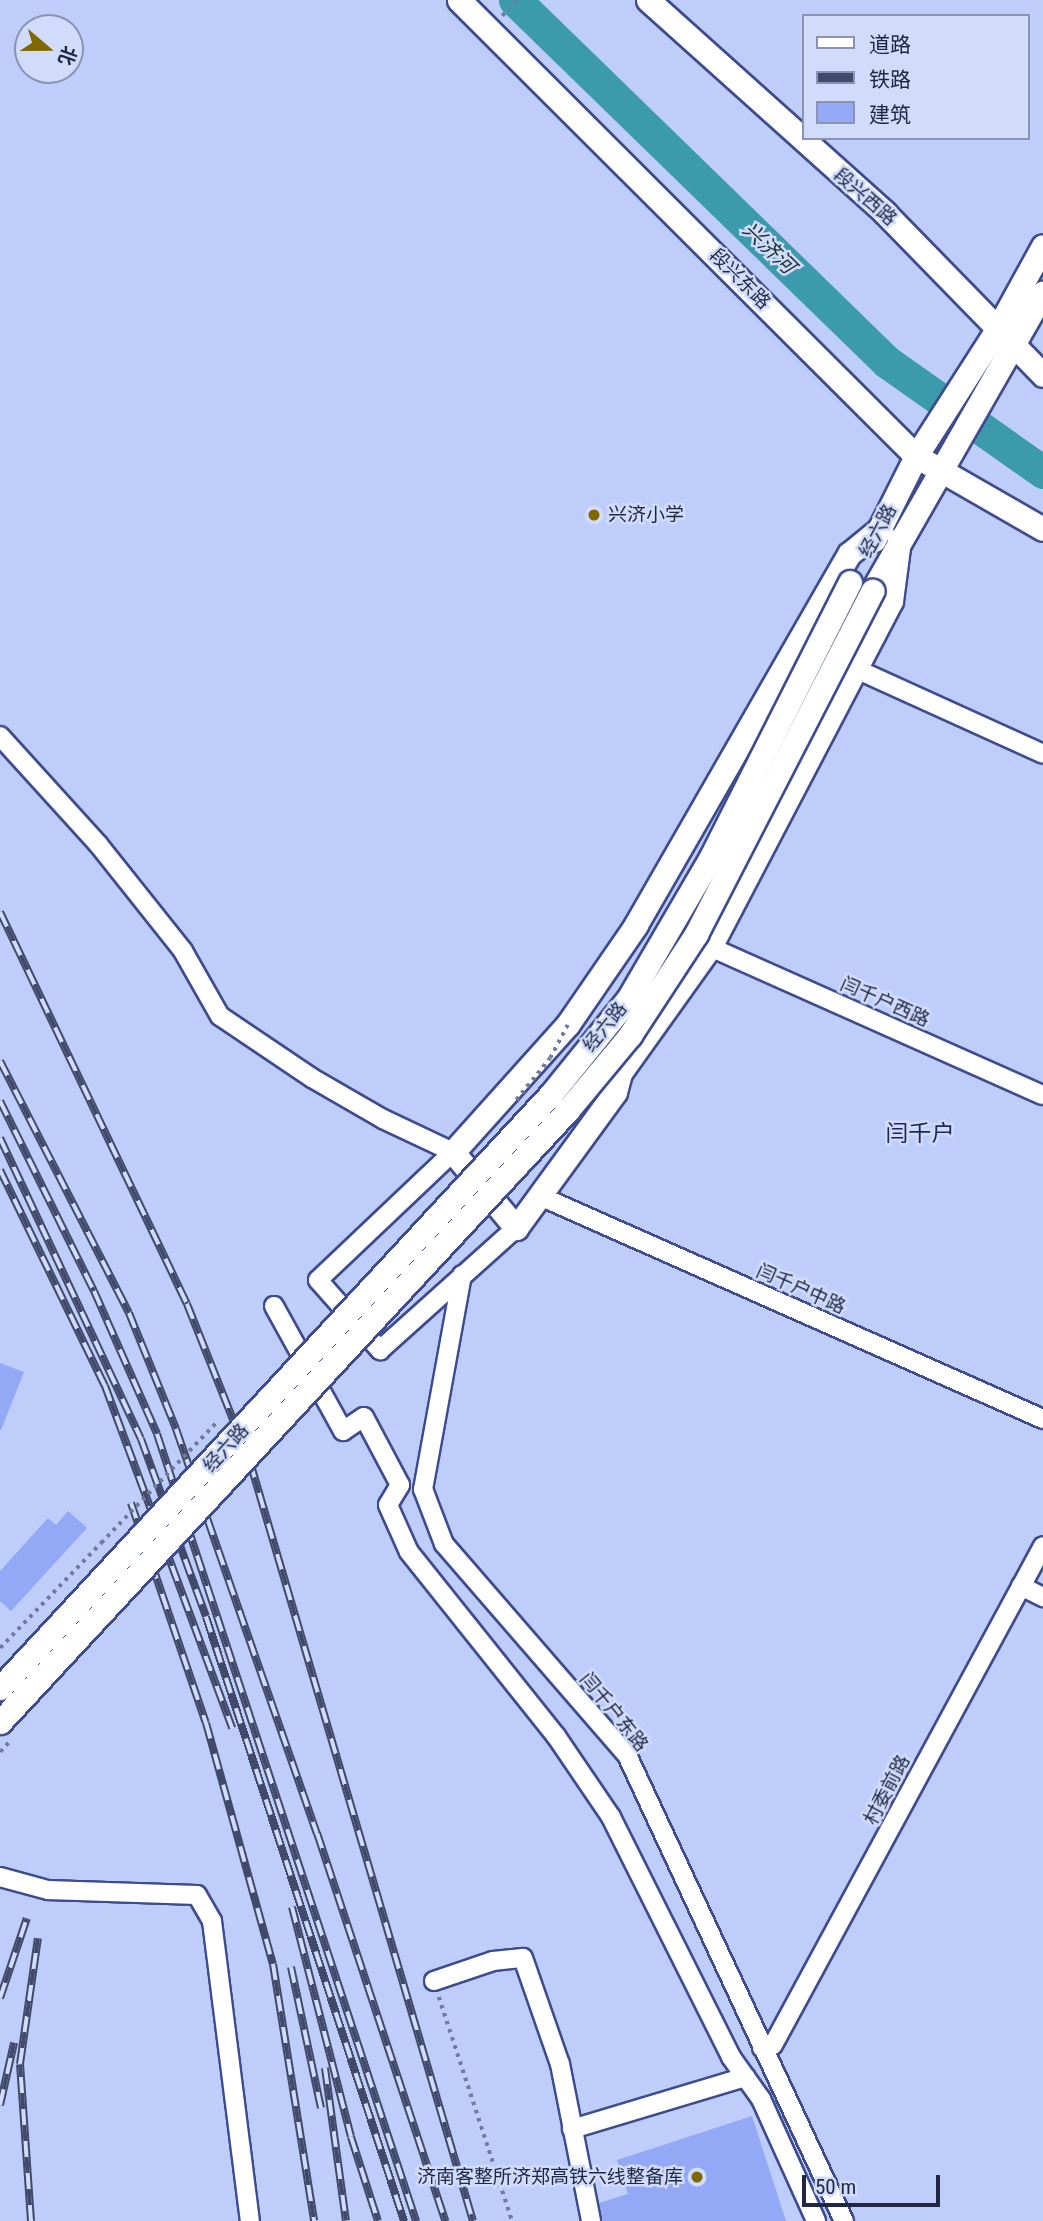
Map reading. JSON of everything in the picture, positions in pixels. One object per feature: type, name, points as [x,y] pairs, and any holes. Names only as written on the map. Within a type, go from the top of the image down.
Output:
[{"type":"main road","name":"段兴东路","points":[[459,0],[916,456],[1043,529]]},
{"type":"main road","name":"段兴西路","points":[[648,0],[802,138]]},
{"type":"main road","name":"段兴西路","points":[[804,140],[885,213],[999,326],[1015,348],[1043,374]]},
{"type":"main road","name":"经六路","points":[[0,1722],[567,1111],[630,1035],[696,934],[872,591],[916,456],[999,326],[1043,246]]},
{"type":"main road","name":"经六路","points":[[0,1688],[551,1094],[628,999],[711,857],[850,582],[940,472],[1015,348],[1043,292]]},
{"type":"main road","points":[[890,534],[891,601],[856,669],[710,947],[620,1073],[615,1092],[542,1197],[516,1228],[453,1152],[568,1024],[636,925],[849,554],[890,534]]},
{"type":"street","points":[[856,669],[1043,754]]},
{"type":"street","points":[[0,736],[97,844],[183,951],[220,1016],[312,1078],[383,1119],[453,1152],[318,1280],[380,1350],[516,1228]]},
{"type":"street","name":"闫千户西路","points":[[710,947],[1043,1096]]},
{"type":"street","name":"闫千户中路","points":[[542,1197],[1043,1419]]},
{"type":"street","name":"闫千户东路","points":[[462,1275],[423,1489],[444,1544],[627,1755],[844,2221]]},
{"type":"street","points":[[274,1306],[343,1431],[363,1417],[400,1485],[433,1516]]},
{"type":"street","points":[[400,1485],[388,1506],[409,1552],[556,1736],[611,1817],[705,2009],[761,2099],[816,2221]]},
{"type":"street","name":"村委前路","points":[[762,2048],[773,2045],[1043,1546]]},
{"type":"street","points":[[1021,1586],[1043,1597]]},
{"type":"street","points":[[0,1877],[48,1891],[197,1895],[212,1921],[250,2221]]},
{"type":"street","points":[[434,1981],[494,1961],[523,1958],[560,2064],[591,2221]]},
{"type":"street","points":[[572,2129],[745,2077]]},
{"type":"path","points":[[495,23],[517,0]]},
{"type":"path","points":[[0,1647],[223,1415]]},
{"type":"path","points":[[434,1981],[512,2221]]},
{"type":"building","points":[[0,1363],[24,1372],[1,1430],[0,1430]]},
{"type":"building","points":[[68,1511],[87,1528],[11,1611],[0,1601],[0,1571],[48,1518],[56,1525]]},
{"type":"building","name":"济南客整所济郑高铁六线整备库","points":[[752,2116],[786,2221],[603,2221],[599,2203],[628,2194],[617,2160]]},
{"type":"waterway","name":"兴济河","points":[[515,0],[887,362],[1043,472]]},
{"type":"railway","points":[[0,912],[187,1304],[250,1462],[473,2221]]},
{"type":"railway","points":[[0,1061],[129,1313],[176,1429],[317,1833],[445,2221]]},
{"type":"railway","points":[[0,1101],[94,1291],[157,1434],[416,2221]]},
{"type":"railway","points":[[0,1138],[141,1439],[206,1617],[404,2221]]},
{"type":"railway","points":[[0,1170],[105,1386],[232,1728]]},
{"type":"railway","points":[[131,1503],[206,1723],[273,1964],[314,2221]]},
{"type":"railway","points":[[292,1907],[351,2137],[378,2221]]},
{"type":"railway","points":[[0,1998],[27,1918]]},
{"type":"railway","points":[[31,2221],[20,2064],[38,1938]]},
{"type":"railway","points":[[291,1967],[321,2108]]},
{"type":"railway","points":[[0,2105],[14,2043]]},
{"type":"railway","points":[[325,2068],[346,2221]]},
{"type":"place","name":"兴济小学","points":[[594,515]]},
{"type":"place","name":"济南客整所济郑高铁六线整备库","points":[[697,2177]]},
{"type":"district","name":"闫千户","points":[[920,1134]]}]
